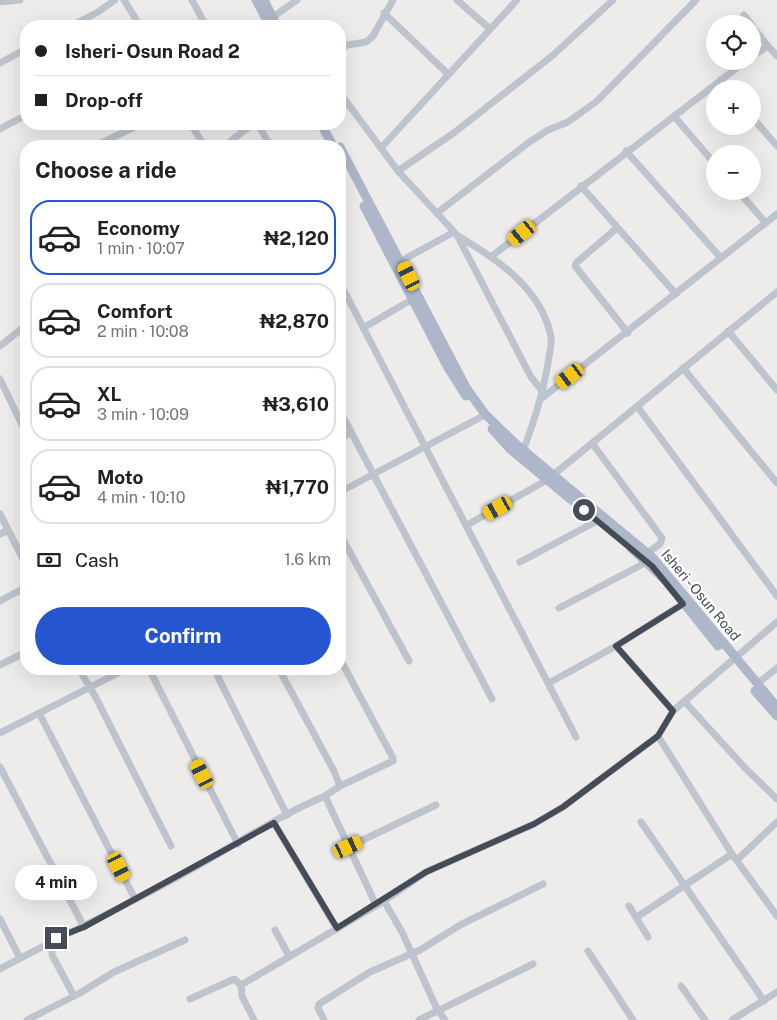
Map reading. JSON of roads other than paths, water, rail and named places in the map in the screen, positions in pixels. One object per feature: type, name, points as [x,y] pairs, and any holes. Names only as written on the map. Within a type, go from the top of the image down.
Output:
[{"type":"main road","points":[[256,0],[270,20]]},
{"type":"main road","points":[[264,0],[270,20]]},
{"type":"main road","name":"Isheri - Osun Road","points":[[346,158],[402,261],[467,389],[485,414],[549,478],[674,581],[732,658],[777,707]]},
{"type":"main road","points":[[346,171],[447,366],[480,417],[510,449],[549,478],[597,521],[647,557],[683,604],[732,658],[777,716]]},
{"type":"street","points":[[0,2],[20,0]]},
{"type":"street","points":[[83,20],[115,0]]},
{"type":"street","points":[[124,0],[136,20]]},
{"type":"street","points":[[192,0],[203,20]]},
{"type":"street","points":[[273,20],[297,0]]},
{"type":"street","points":[[346,46],[366,42],[373,36],[379,28],[384,13],[393,0]]},
{"type":"street","points":[[457,0],[489,28]]},
{"type":"street","points":[[381,148],[516,0]]},
{"type":"street","points":[[398,171],[454,132],[552,56],[613,0]]},
{"type":"street","points":[[437,213],[528,143],[548,130],[568,122],[598,100],[696,0]]},
{"type":"street","points":[[384,13],[448,74]]},
{"type":"street","points":[[761,37],[777,56]]},
{"type":"street","points":[[761,50],[768,46]]},
{"type":"street","points":[[0,63],[20,52]]},
{"type":"street","points":[[720,80],[734,70]]},
{"type":"street","points":[[492,256],[706,91]]},
{"type":"street","points":[[346,101],[398,171],[456,233],[492,256],[526,288],[546,320],[551,338],[542,395],[524,451]]},
{"type":"street","points":[[674,116],[706,153]]},
{"type":"street","points":[[0,129],[20,119]]},
{"type":"street","points":[[761,127],[777,146]]},
{"type":"street","points":[[108,140],[128,130]]},
{"type":"street","points":[[232,140],[245,130]]},
{"type":"street","points":[[626,151],[721,258]]},
{"type":"street","points":[[581,186],[676,294]]},
{"type":"street","points":[[746,200],[765,222]]},
{"type":"street","points":[[542,395],[628,333],[777,214]]},
{"type":"street","points":[[617,228],[576,263],[575,266],[628,333]]},
{"type":"street","points":[[402,261],[456,233]]},
{"type":"street","points":[[456,233],[542,395]]},
{"type":"street","points":[[467,525],[549,478],[728,331],[776,295]]},
{"type":"street","points":[[363,328],[413,299]]},
{"type":"street","points":[[346,302],[363,328],[576,737]]},
{"type":"street","points":[[0,346],[20,330]]},
{"type":"street","points":[[728,331],[777,390]]},
{"type":"street","points":[[683,368],[776,479]]},
{"type":"street","points":[[0,379],[20,421]]},
{"type":"street","points":[[637,406],[777,596]]},
{"type":"street","points":[[346,489],[480,417]]},
{"type":"street","points":[[346,422],[492,699]]},
{"type":"street","points":[[346,436],[352,433]]},
{"type":"street","points":[[559,608],[647,557],[660,544],[662,538],[592,443]]},
{"type":"street","points":[[0,514],[20,554]]},
{"type":"street","points":[[520,562],[597,521]]},
{"type":"street","points":[[0,534],[8,530]]},
{"type":"street","points":[[346,545],[409,661]]},
{"type":"street","points":[[0,601],[20,591]]},
{"type":"street","points":[[549,683],[616,646],[683,604]]},
{"type":"street","points":[[241,985],[384,901],[426,872],[534,824],[563,807],[658,736],[673,711],[732,658],[777,622]]},
{"type":"street","points":[[616,646],[673,711]]},
{"type":"street","points":[[0,665],[20,655]]},
{"type":"street","points":[[757,684],[777,668]]},
{"type":"street","points":[[0,969],[52,940],[84,927],[238,844],[340,786],[393,760],[346,670]]},
{"type":"street","points":[[82,675],[171,846]]},
{"type":"street","points":[[0,733],[114,675]]},
{"type":"street","points":[[152,675],[238,844]]},
{"type":"street","points":[[217,675],[287,815]]},
{"type":"street","points":[[282,675],[334,771],[340,786]]},
{"type":"street","points":[[684,701],[746,769],[777,799]]},
{"type":"street","points":[[39,713],[135,899]]},
{"type":"street","points":[[658,736],[732,854],[776,911]]},
{"type":"street","points":[[0,767],[84,927]]},
{"type":"street","points":[[325,796],[376,905]]},
{"type":"street","points":[[348,847],[436,805]]},
{"type":"street","points":[[641,822],[764,1000]]},
{"type":"street","points":[[737,860],[777,822]]},
{"type":"street","points":[[274,823],[337,928]]},
{"type":"street","points":[[637,918],[732,854]]},
{"type":"street","points":[[324,1020],[318,1008],[319,1004],[370,972],[420,950],[462,924],[542,884]]},
{"type":"street","points":[[384,901],[412,952],[437,1009],[445,1020]]},
{"type":"street","points":[[629,906],[648,937]]},
{"type":"street","points":[[0,919],[20,958]]},
{"type":"street","points":[[275,930],[289,956]]},
{"type":"street","points":[[52,940],[52,955],[74,996]]},
{"type":"street","points":[[27,1020],[74,996],[114,972],[184,940]]},
{"type":"street","points":[[588,952],[632,1020]]},
{"type":"street","points":[[419,1020],[437,1009],[533,964]]},
{"type":"street","points":[[190,999],[234,979],[241,985],[242,996],[254,1020]]},
{"type":"street","points":[[680,986],[705,1020]]},
{"type":"street","points":[[735,1019],[777,992]]}]
